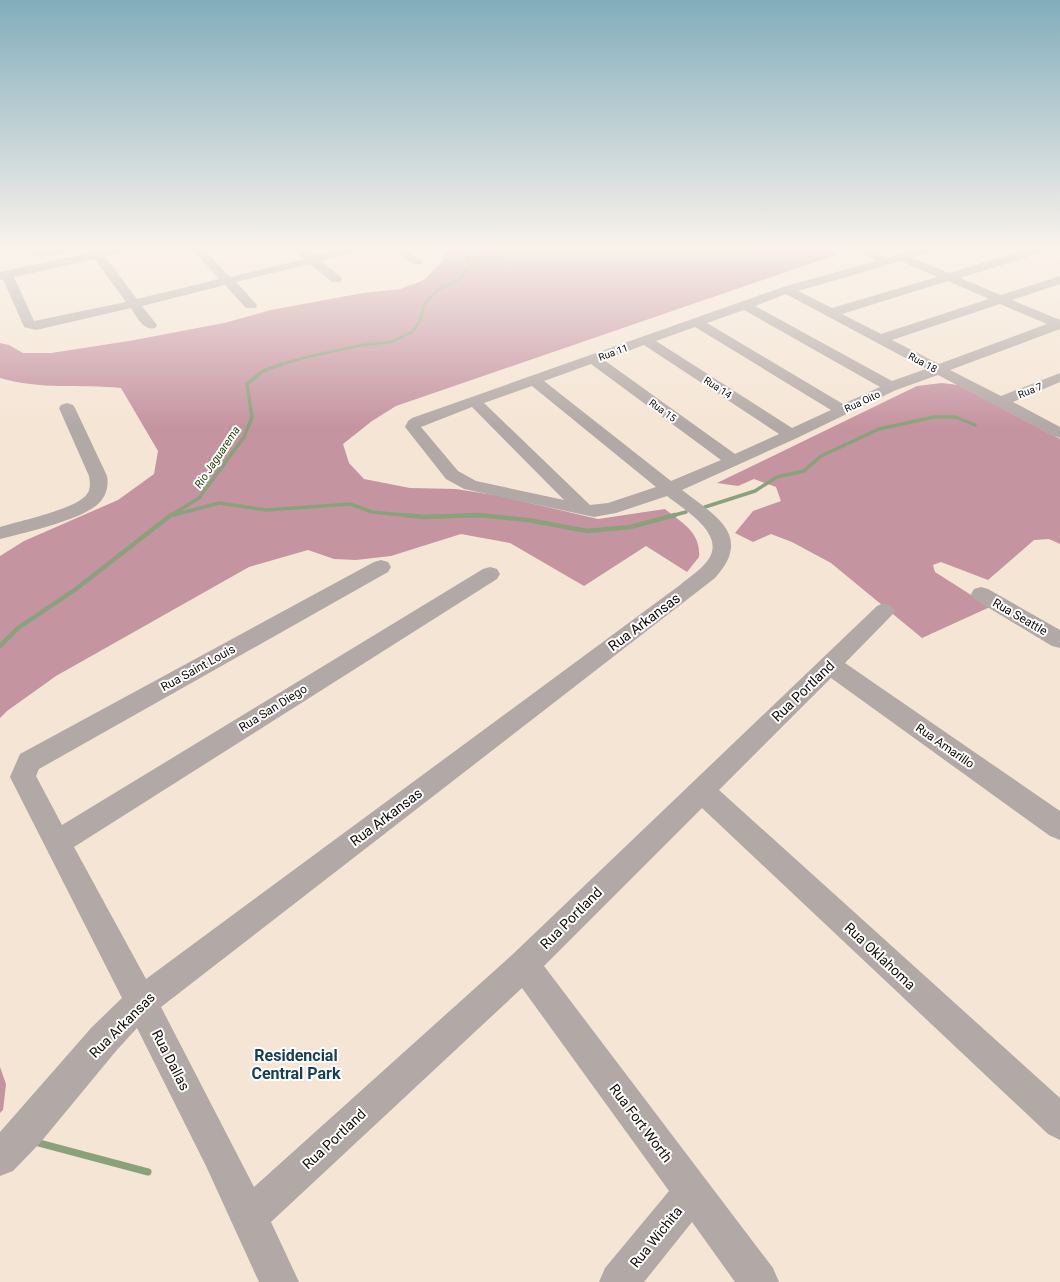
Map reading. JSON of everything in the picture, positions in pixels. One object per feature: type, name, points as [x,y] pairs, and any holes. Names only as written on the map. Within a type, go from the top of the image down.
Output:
[{"type":"street","points":[[20,307],[29,324],[32,326],[43,325],[122,307]]},
{"type":"street","points":[[136,307],[150,325]]},
{"type":"street","name":"Rua 11","points":[[415,431],[413,427],[418,421],[742,307]]},
{"type":"street","points":[[746,307],[891,387]]},
{"type":"street","name":"Rua 18","points":[[818,307],[1060,433]]},
{"type":"street","points":[[830,313],[851,307]]},
{"type":"street","points":[[880,339],[979,307]]},
{"type":"street","points":[[1016,307],[1059,325]]},
{"type":"street","points":[[696,322],[842,410]]},
{"type":"street","name":"Rua Oito","points":[[415,431],[452,475],[460,481],[470,485],[585,510],[610,509],[669,489],[734,461],[891,387],[1059,325]]},
{"type":"street","name":"Rua 14","points":[[645,340],[791,435]]},
{"type":"street","name":"Rua 15","points":[[593,359],[734,461]]},
{"type":"street","name":"Rua 7","points":[[1000,402],[1060,378]]},
{"type":"street","name":"Rua Arkansas","points":[[0,1158],[27,1130],[104,1039],[142,1001],[711,570],[720,557],[724,546],[719,532],[707,519],[535,380]]},
{"type":"street","points":[[474,402],[585,510]]},
{"type":"street","points":[[0,533],[79,508],[93,499],[98,492],[100,483],[98,476],[67,408]]},
{"type":"street","name":"Rua Saint Louis","points":[[24,777],[29,762],[36,757],[381,567]]},
{"type":"street","name":"Rua San Diego","points":[[57,843],[490,574]]},
{"type":"street","name":"Rua Seattle","points":[[980,594],[1060,640]]},
{"type":"street","name":"Rua Portland","points":[[250,1216],[524,965],[884,611]]},
{"type":"street","name":"Rua Amarillo","points":[[830,665],[1058,823]]},
{"type":"street","name":"Rua Dallas","points":[[24,777],[57,843],[142,1001],[250,1216],[279,1282]]},
{"type":"street","name":"Rua Oklahoma","points":[[701,790],[1060,1122]]},
{"type":"street","name":"Rua Fort Worth","points":[[524,965],[759,1282]]},
{"type":"street","name":"Rua Wichita","points":[[619,1282],[692,1192]]},
{"type":"shaded area","points":[[288,307],[684,307],[396,406],[372,421],[343,444],[349,463],[364,479],[410,488],[456,489],[500,496],[598,519],[665,509],[684,524],[694,535],[699,548],[699,557],[687,572],[646,546],[584,586],[510,543],[461,534],[391,556],[356,560],[334,559],[308,550],[249,567],[56,676],[7,711],[0,718],[0,556],[24,541],[118,500],[154,474],[158,451],[121,388],[30,384],[0,378],[0,343],[9,345],[23,353],[51,353],[129,341],[224,323]]},
{"type":"shaded area","points":[[942,383],[958,385],[1060,439],[1060,544],[1049,539],[1034,540],[988,580],[941,562],[933,565],[935,572],[990,607],[922,638],[831,563],[792,542],[771,534],[753,542],[735,533],[753,511],[781,501],[776,487],[754,479],[738,486],[717,483],[917,386]]},
{"type":"shaded area","points":[[0,1067],[6,1084],[3,1110],[0,1113]]},
{"type":"waterway","name":"Rio Jaguarema","points":[[280,365],[307,357],[363,345],[391,342],[412,332],[420,321],[424,307]]},
{"type":"waterway","name":"Rio Jaguarema","points":[[170,516],[199,498],[244,437],[252,417],[247,384],[263,371],[280,365]]},
{"type":"waterway","points":[[705,507],[755,491],[777,477],[804,471],[821,456],[879,429],[934,417],[955,417],[975,425]]},
{"type":"waterway","points":[[174,515],[219,503],[266,510],[350,504],[372,512],[414,516]]},
{"type":"waterway","points":[[671,516],[686,512]]},
{"type":"waterway","name":"Rio Jaguarema","points":[[0,646],[18,628],[76,589],[171,515]]},
{"type":"waterway","points":[[404,515],[414,516]]},
{"type":"waterway","points":[[451,516],[478,515]]},
{"type":"waterway","points":[[479,515],[489,516]]},
{"type":"waterway","points":[[489,516],[528,520],[587,531],[630,527],[675,515]]},
{"type":"waterway","points":[[414,516],[451,516]]},
{"type":"waterway","points":[[451,516],[489,516]]},
{"type":"waterway","points":[[39,1143],[148,1172]]},
{"type":"district","name":"Residencial Central Park","points":[[296,1064]]}]
